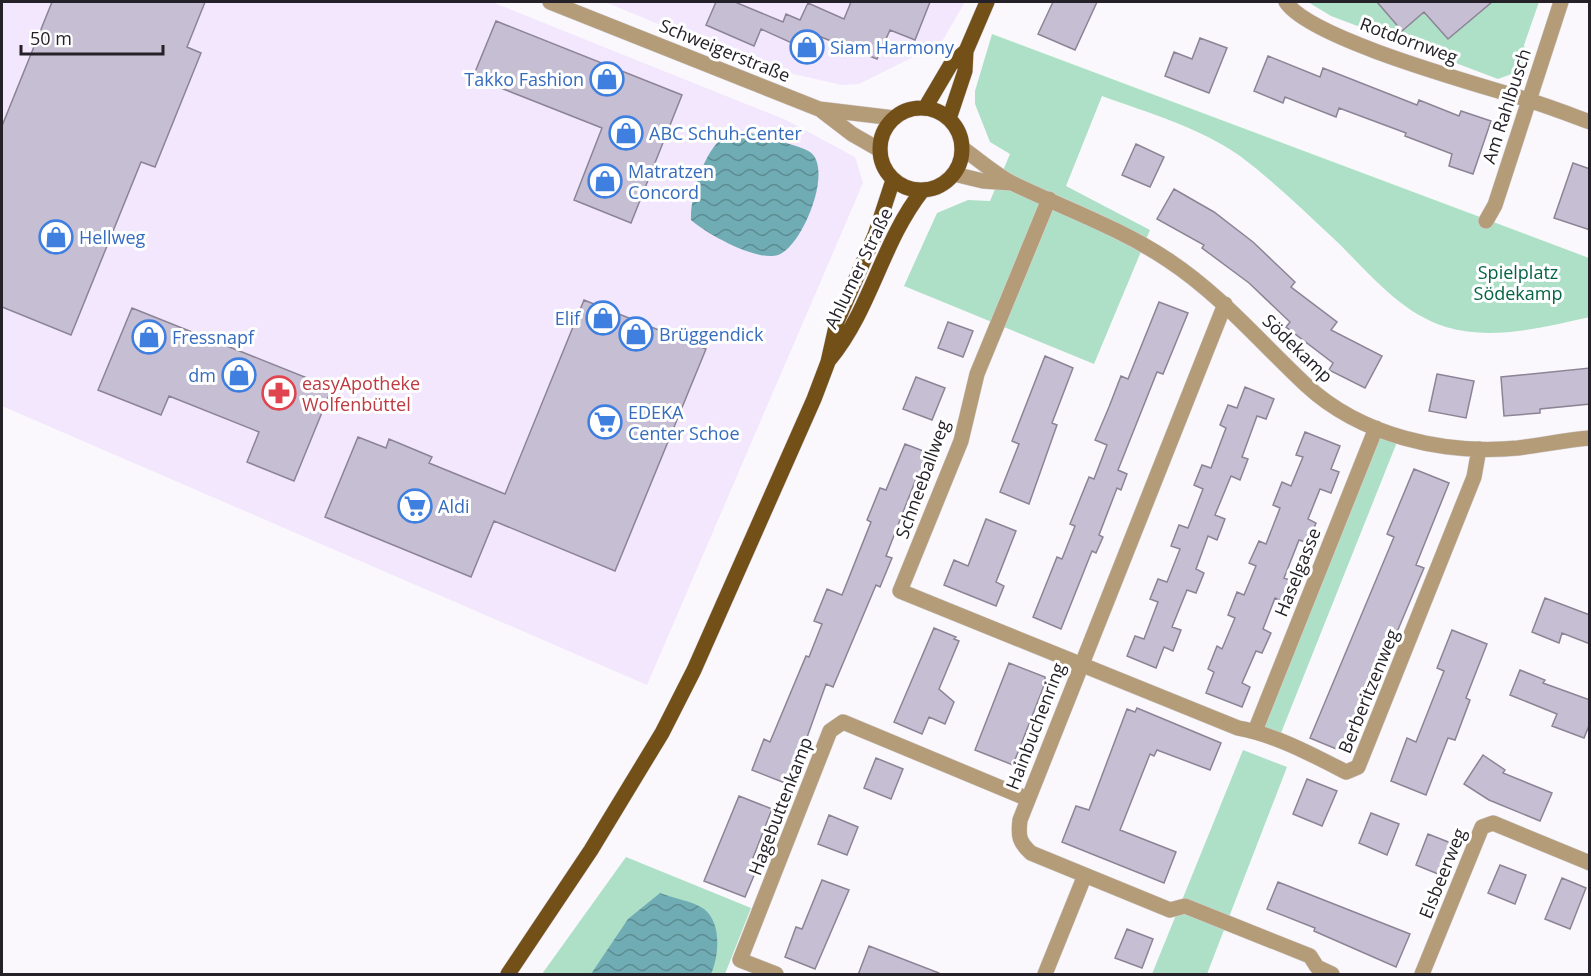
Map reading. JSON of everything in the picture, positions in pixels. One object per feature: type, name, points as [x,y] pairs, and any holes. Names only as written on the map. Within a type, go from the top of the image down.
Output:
[{"type":"main road","points":[[948,119],[965,72],[966,51],[987,2]]},
{"type":"main road","points":[[925,108],[951,64],[966,51]]},
{"type":"main road","points":[[925,108],[948,119],[958,132],[962,148],[954,174],[940,186],[922,191],[907,188],[893,180],[883,166],[879,150],[883,132],[894,118],[908,110],[925,108]]},
{"type":"main road","name":"Ahlumer Straße","points":[[508,975],[591,850],[662,733],[694,670],[787,463],[828,362],[837,322],[875,235],[893,180]]},
{"type":"main road","name":"Ahlumer Straße","points":[[828,362],[848,338],[896,232],[922,191]]},
{"type":"street","name":"Schweigerstraße","points":[[550,2],[819,109],[879,150]]},
{"type":"street","name":"Rotdornweg","points":[[1286,2],[1300,17],[1316,26],[1450,77],[1528,100],[1590,122]]},
{"type":"street","name":"Am Rahlbusch","points":[[1486,221],[1495,206],[1561,2]]},
{"type":"street","name":"Schweigerstraße","points":[[819,109],[894,118]]},
{"type":"street","name":"Södekamp","points":[[962,148],[1011,183],[1140,242],[1192,277],[1225,304],[1308,386],[1341,411],[1376,428],[1435,445],[1479,449],[1518,448],[1590,438]]},
{"type":"street","name":"Södekamp","points":[[954,174],[983,181],[1011,183]]},
{"type":"street","name":"Schneeballweg","points":[[1049,199],[977,374],[961,441],[900,591],[1080,664]]},
{"type":"street","name":"Hainbuchenring","points":[[1225,304],[1080,664],[1020,820],[1018,833],[1020,843],[1032,853],[1170,910],[1185,906],[1310,956],[1325,973]]},
{"type":"street","name":"Haselgasse","points":[[1255,731],[1376,428]]},
{"type":"street","name":"Berberitzenweg","points":[[1080,664],[1238,728],[1255,731],[1303,750],[1346,771],[1358,767],[1474,477],[1479,449]]},
{"type":"street","name":"Hagebuttenkamp","points":[[776,975],[740,960],[830,731],[843,722],[1028,799]]},
{"type":"street","name":"Elsbeerweg","points":[[1422,975],[1482,827],[1493,823],[1590,863]]},
{"type":"street","points":[[1045,975],[1085,875]]},
{"type":"shaded area","points":[[2,2],[492,2],[786,120],[855,157],[863,183],[647,685],[2,406]]},
{"type":"shaded area","points":[[605,2],[965,2],[941,43],[859,84],[842,85],[762,67]]},
{"type":"green space","points":[[1308,2],[1539,2],[1524,45],[1526,54],[1524,63],[1517,72],[1498,79],[1331,16]]},
{"type":"green space","name":"Spielplatz Södekamp","points":[[992,34],[1589,258],[1590,317],[1500,333],[1464,331],[1429,320],[1398,301],[1384,289],[1299,206],[1240,156],[1190,129],[1102,96],[1066,186],[1150,230],[1094,364],[904,286],[937,213],[968,200],[990,201],[1010,154],[990,142],[975,104],[975,91]]},
{"type":"green space","points":[[1378,436],[1397,442],[1277,743],[1257,735]]},
{"type":"green space","points":[[1243,750],[1287,767],[1207,974],[1152,974]]},
{"type":"green space","points":[[626,857],[751,908],[725,974],[542,974]]},
{"type":"water","points":[[748,132],[805,149],[816,161],[817,190],[812,207],[796,238],[787,249],[778,255],[769,256],[745,251],[720,239],[691,220],[696,187],[710,152],[724,137]]},
{"type":"water","points":[[660,893],[694,904],[710,915],[717,940],[716,958],[711,974],[591,974],[628,919]]},
{"type":"building","name":"Hellweg","points":[[52,2],[205,2],[187,47],[201,53],[155,167],[141,162],[71,335],[2,307],[2,126]]},
{"type":"building","points":[[716,2],[735,2],[783,22],[786,14],[800,20],[808,3],[844,19],[851,2],[930,2],[915,40],[890,30],[877,59],[821,37],[814,53],[761,29],[754,46],[706,25]]},
{"type":"building","points":[[1053,2],[1097,2],[1075,50],[1038,34]]},
{"type":"building","points":[[1377,2],[1492,2],[1448,39],[1424,12],[1402,31]]},
{"type":"building","points":[[496,21],[682,95],[631,223],[574,200],[602,128],[473,77]]},
{"type":"building","points":[[1200,38],[1227,48],[1209,93],[1165,76],[1174,52],[1192,59]]},
{"type":"building","points":[[1268,56],[1320,77],[1323,68],[1417,105],[1419,100],[1459,116],[1461,111],[1491,121],[1473,174],[1449,166],[1452,154],[1405,136],[1406,133],[1339,108],[1336,117],[1285,97],[1283,103],[1254,91]]},
{"type":"building","points":[[1136,144],[1164,157],[1150,187],[1122,175]]},
{"type":"building","points":[[1573,163],[1590,169],[1590,230],[1554,218]]},
{"type":"building","points":[[1174,189],[1214,212],[1253,242],[1295,282],[1291,287],[1337,322],[1331,330],[1382,356],[1365,388],[1329,370],[1333,363],[1286,327],[1290,322],[1249,283],[1202,248],[1204,245],[1157,219]]},
{"type":"building","name":"EDEKA Center Schoe","points":[[584,300],[706,349],[615,571],[494,521],[471,577],[325,517],[358,437],[386,448],[389,439],[432,457],[429,463],[505,494]]},
{"type":"building","points":[[1159,302],[1188,313],[1163,374],[1157,372],[1118,470],[1127,474],[1121,490],[1117,488],[1099,535],[1103,537],[1096,553],[1092,551],[1061,629],[1033,617],[1057,557],[1062,559],[1075,526],[1070,524],[1089,477],[1094,479],[1107,445],[1095,440],[1121,376],[1128,379]]},
{"type":"building","points":[[132,308],[332,388],[294,481],[247,462],[259,432],[169,396],[161,415],[98,390]]},
{"type":"building","points":[[948,322],[973,331],[963,357],[938,348]]},
{"type":"building","points":[[1045,356],[1073,368],[1052,423],[1057,425],[1029,504],[1000,492],[1019,444],[1012,441]]},
{"type":"building","points":[[1590,368],[1590,404],[1540,409],[1540,413],[1504,416],[1501,377]]},
{"type":"building","points":[[1437,374],[1474,381],[1466,418],[1429,411]]},
{"type":"building","points":[[916,377],[945,388],[932,420],[903,409]]},
{"type":"building","points":[[1245,387],[1274,399],[1266,419],[1257,416],[1242,457],[1248,459],[1240,480],[1231,476],[1215,515],[1225,519],[1217,540],[1208,536],[1196,569],[1204,573],[1196,593],[1187,590],[1172,627],[1181,630],[1173,651],[1164,647],[1156,668],[1127,656],[1135,636],[1144,639],[1158,602],[1150,599],[1158,579],[1167,582],[1180,549],[1171,546],[1179,525],[1188,528],[1203,489],[1194,485],[1202,465],[1211,468],[1226,428],[1220,425],[1228,405],[1237,408]]},
{"type":"building","points":[[1305,432],[1340,446],[1331,469],[1339,472],[1331,493],[1320,489],[1308,519],[1316,523],[1308,543],[1299,540],[1284,578],[1292,581],[1284,602],[1275,598],[1263,629],[1271,633],[1262,653],[1256,651],[1242,683],[1250,687],[1242,707],[1206,693],[1214,672],[1208,669],[1217,646],[1222,649],[1235,618],[1228,615],[1237,592],[1244,595],[1256,566],[1249,563],[1259,541],[1266,544],[1280,508],[1273,505],[1282,482],[1291,486],[1303,457],[1296,455]]},
{"type":"building","points":[[905,444],[931,454],[921,481],[916,479],[886,556],[892,558],[880,587],[876,585],[833,687],[826,684],[790,785],[752,770],[764,739],[770,742],[806,656],[809,657],[822,624],[814,621],[827,589],[842,595],[871,522],[867,520],[880,488],[886,490]]},
{"type":"building","points":[[1414,469],[1449,483],[1416,565],[1424,568],[1346,753],[1310,738],[1394,537],[1387,534]]},
{"type":"building","points":[[986,519],[1016,531],[996,582],[1004,586],[996,606],[944,585],[954,560],[968,566]]},
{"type":"building","points":[[1545,598],[1590,615],[1590,644],[1562,633],[1559,643],[1532,632]]},
{"type":"building","points":[[934,628],[956,637],[954,639],[959,641],[939,689],[954,702],[945,724],[929,717],[922,734],[894,722]]},
{"type":"building","points":[[1452,630],[1487,644],[1466,698],[1470,700],[1455,740],[1448,738],[1426,795],[1391,781],[1407,738],[1416,742],[1444,671],[1437,668]]},
{"type":"building","points":[[1009,663],[1045,677],[1045,683],[1013,765],[975,750]]},
{"type":"building","points":[[1520,670],[1545,680],[1543,683],[1590,700],[1590,723],[1584,738],[1552,726],[1557,714],[1510,695]]},
{"type":"building","points":[[1137,708],[1221,743],[1210,770],[1157,750],[1154,756],[1150,754],[1120,830],[1176,852],[1164,883],[1062,842],[1076,806],[1089,810],[1127,709],[1135,712]]},
{"type":"building","points":[[1483,755],[1505,770],[1503,773],[1552,793],[1540,821],[1489,800],[1464,784]]},
{"type":"building","points":[[876,758],[903,769],[891,799],[864,788]]},
{"type":"building","points":[[1307,779],[1337,791],[1322,826],[1293,814]]},
{"type":"building","points":[[739,796],[772,809],[751,863],[758,866],[745,897],[704,881]]},
{"type":"building","points":[[1371,813],[1399,824],[1387,855],[1359,843]]},
{"type":"building","points":[[829,815],[858,827],[847,855],[818,844]]},
{"type":"building","points":[[1428,834],[1456,845],[1443,876],[1416,865]]},
{"type":"building","points":[[1500,865],[1526,875],[1515,904],[1488,893]]},
{"type":"building","points":[[1562,878],[1586,888],[1570,929],[1545,919]]},
{"type":"building","points":[[822,880],[849,890],[815,969],[785,957],[796,927],[802,929]]},
{"type":"building","points":[[1278,882],[1410,934],[1396,967],[1314,931],[1315,928],[1267,909]]},
{"type":"building","points":[[1127,929],[1153,939],[1142,968],[1115,958]]},
{"type":"building","points":[[869,946],[939,973],[939,975],[858,975]]},
{"type":"place","name":"Siam Harmony","points":[[807,47]]},
{"type":"place","name":"Takko Fashion","points":[[607,79]]},
{"type":"place","name":"ABC Schuh-Center","points":[[626,133]]},
{"type":"place","name":"Matratzen Concord","points":[[605,181]]},
{"type":"place","name":"Hellweg","points":[[56,237]]},
{"type":"place","name":"Elif","points":[[603,318]]},
{"type":"place","name":"Brüggendick","points":[[636,334]]},
{"type":"place","name":"Fressnapf","points":[[149,337]]},
{"type":"place","name":"dm","points":[[239,375]]},
{"type":"place","name":"easyApotheke Wolfenbüttel","points":[[279,393]]},
{"type":"place","name":"EDEKA Center Schoe","points":[[605,422]]},
{"type":"place","name":"Aldi","points":[[415,506]]}]
